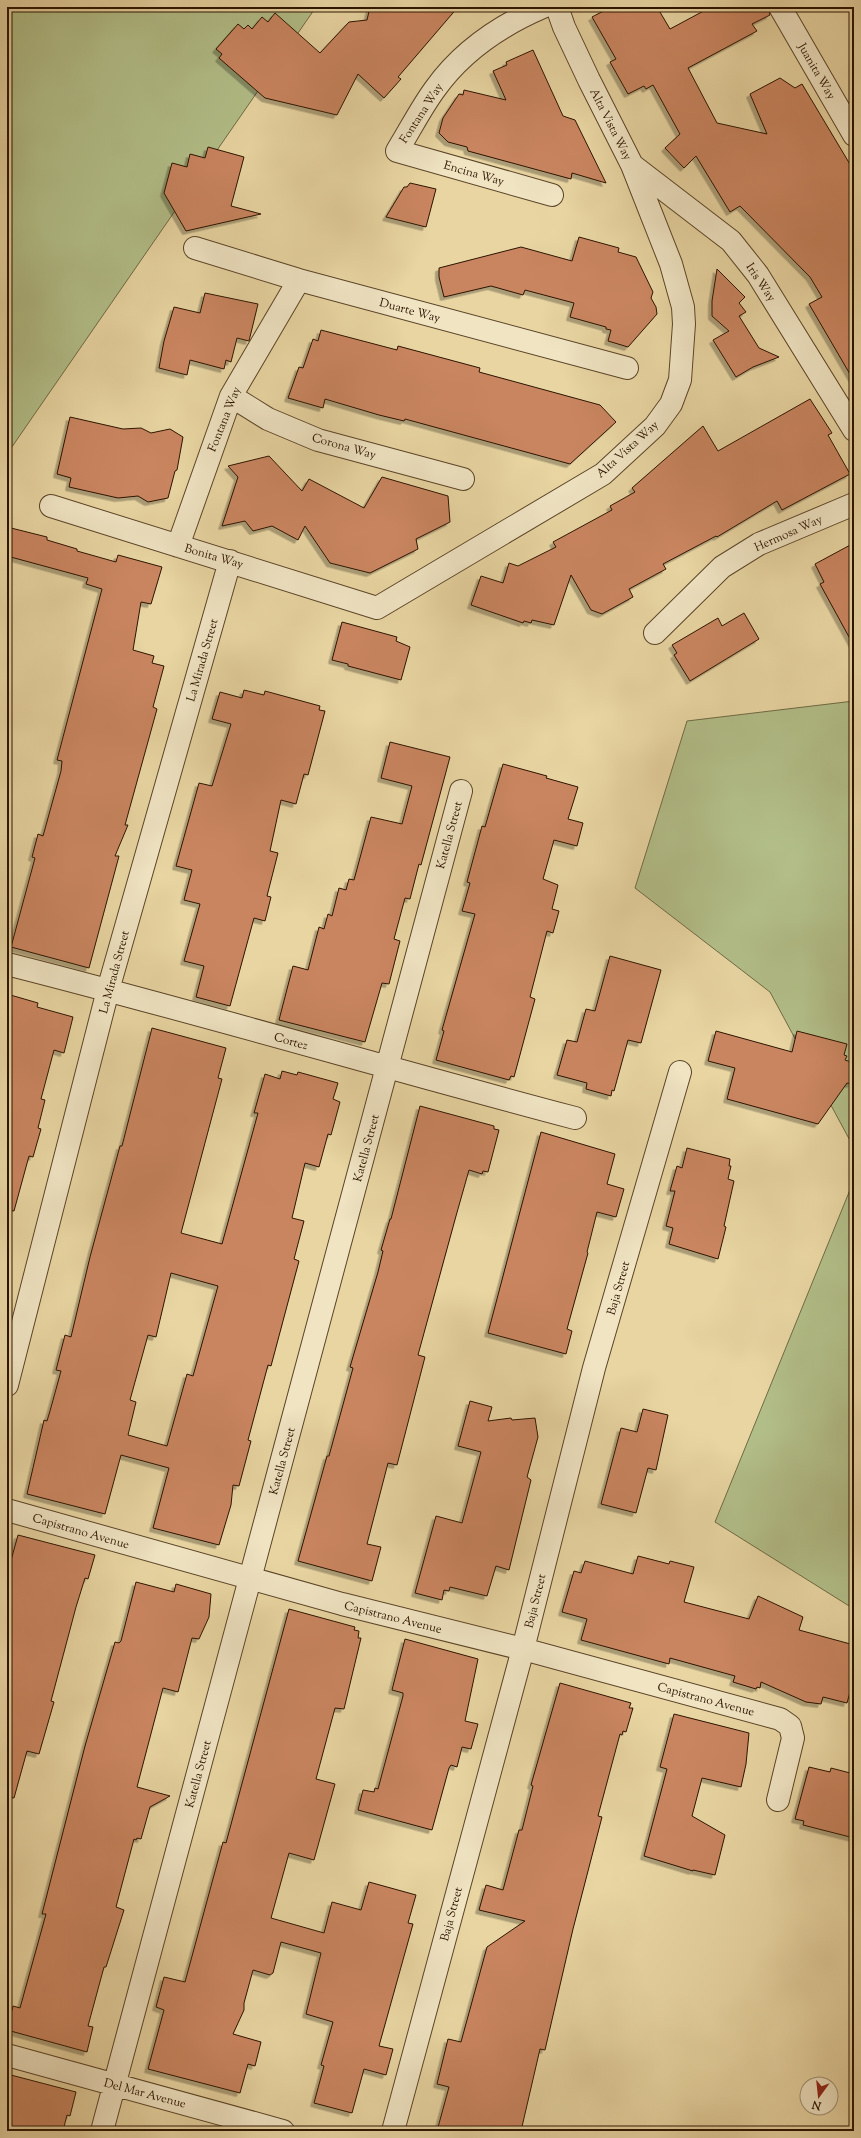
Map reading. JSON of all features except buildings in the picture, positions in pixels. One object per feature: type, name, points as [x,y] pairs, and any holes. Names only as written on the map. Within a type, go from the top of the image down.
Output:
[{"type":"street","name":"Fontana Way","points":[[397,151],[436,88],[473,48],[515,19],[543,7]]},
{"type":"street","name":"Alta Vista Way","points":[[377,608],[603,474],[655,426],[671,404],[680,380],[684,324],[683,307],[671,264],[632,165],[564,27],[557,7]]},
{"type":"street","name":"Juanita Way","points":[[780,7],[854,135]]},
{"type":"street","name":"Encina Way","points":[[397,151],[552,194]]},
{"type":"street","name":"Iris Way","points":[[632,165],[735,247],[758,275],[854,430]]},
{"type":"street","name":"Duarte Way","points":[[195,248],[299,280],[627,368]]},
{"type":"street","name":"Fontana Way","points":[[178,546],[231,396],[299,280]]},
{"type":"street","name":"Corona Way","points":[[231,396],[268,419],[318,440],[463,479]]},
{"type":"street","name":"Hermosa Way","points":[[655,633],[722,567],[759,544],[854,504]]},
{"type":"street","name":"Bonita Way","points":[[51,506],[178,546],[230,560],[377,608]]},
{"type":"street","name":"La Mirada Street","points":[[7,1385],[108,990],[230,560]]},
{"type":"street","name":"Katella Street","points":[[102,2131],[461,791]]},
{"type":"street","name":"Cortez","points":[[7,964],[108,990],[388,1068],[575,1118]]},
{"type":"street","name":"Baja Street","points":[[393,2131],[523,1649],[594,1368],[680,1072]]},
{"type":"street","name":"Capistrano Avenue","points":[[7,1510],[250,1579],[410,1622],[523,1649],[780,1719],[790,1726],[793,1738],[778,1800]]},
{"type":"street","name":"Del Mar Avenue","points":[[7,2055],[283,2131]]},
{"type":"green space","points":[[7,7],[316,7],[7,454]]},
{"type":"green space","points":[[854,701],[854,1148],[770,992],[635,888],[687,721]]},
{"type":"green space","points":[[854,1180],[854,1609],[715,1522]]}]
